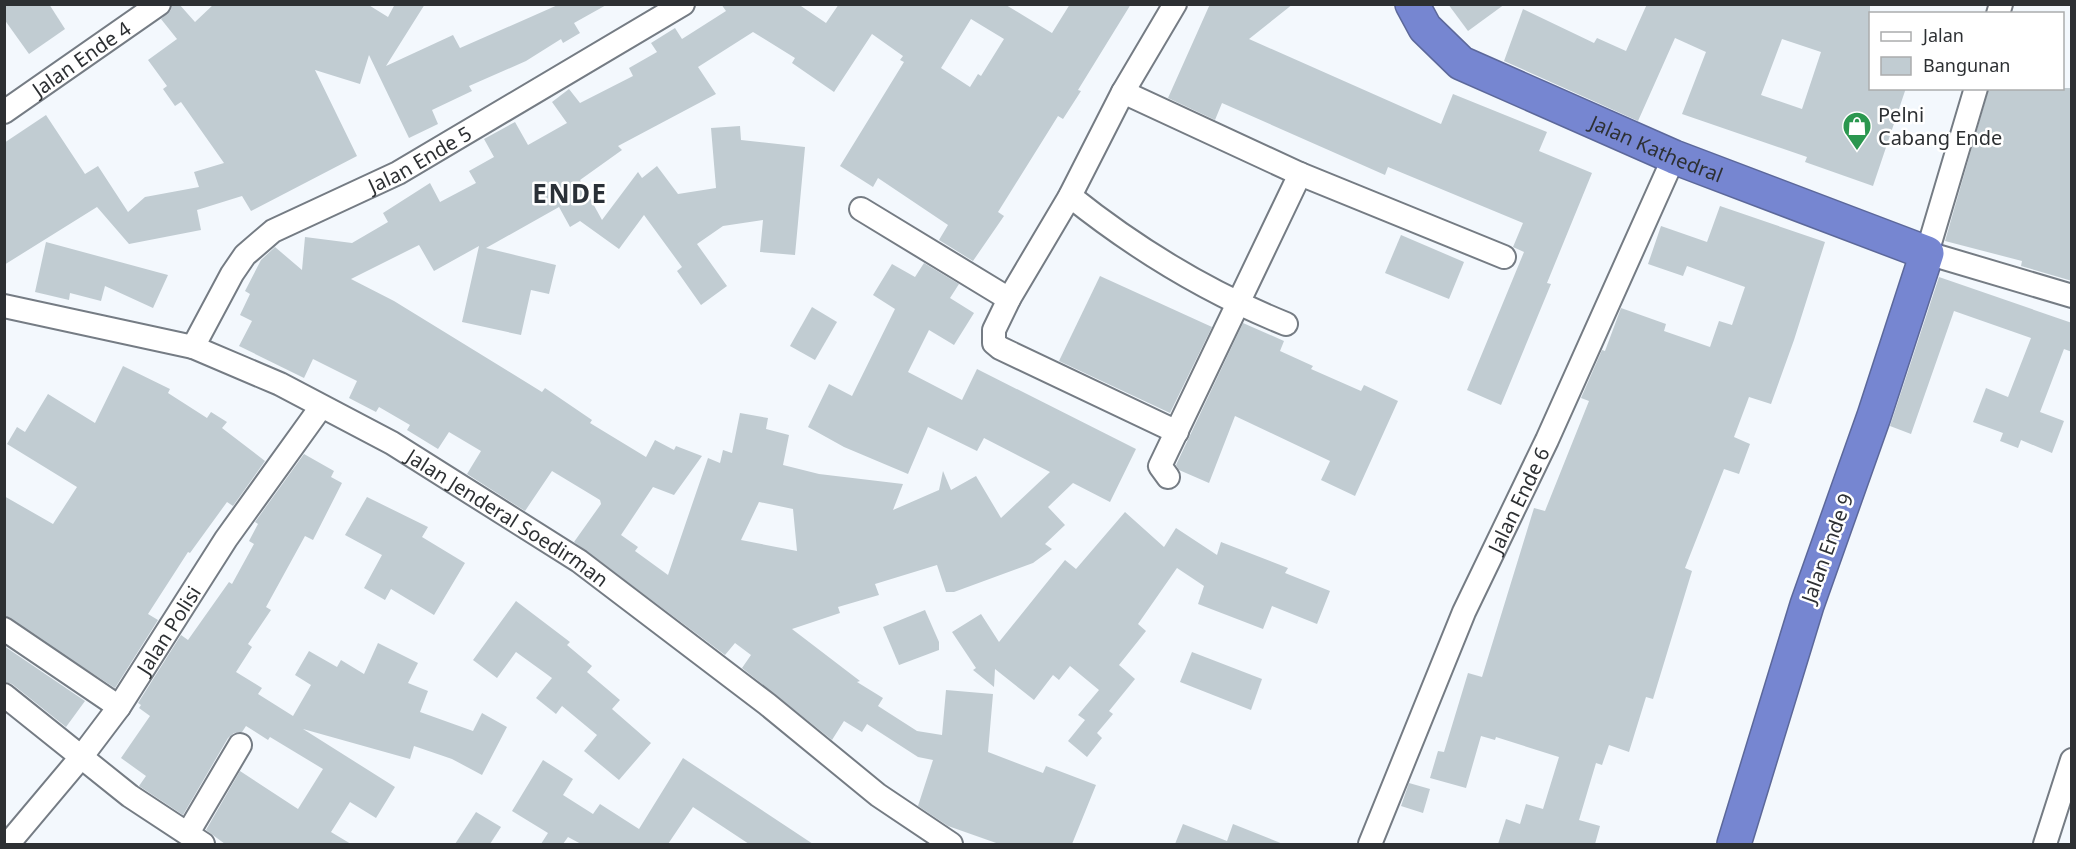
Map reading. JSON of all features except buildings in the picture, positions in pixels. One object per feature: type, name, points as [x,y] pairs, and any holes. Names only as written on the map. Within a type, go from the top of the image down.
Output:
[{"type":"highway","name":"Jalan Kathedral","points":[[1412,4],[1425,28],[1461,63],[1674,157],[1928,253]]},
{"type":"highway","name":"Jalan Ende 9","points":[[1734,844],[1807,605],[1874,416],[1928,253]]},
{"type":"street","name":"Jalan Ende 4","points":[[4,112],[159,4]]},
{"type":"street","name":"Jalan Ende 5","points":[[193,347],[232,274],[245,255],[273,231],[398,173],[683,4]]},
{"type":"street","points":[[1175,4],[1123,92],[1070,196],[1009,299],[994,330],[994,343],[1000,348],[1177,432]]},
{"type":"street","points":[[1975,90],[1928,253],[2072,296]]},
{"type":"street","points":[[1123,92],[1300,174],[1504,256]]},
{"type":"street","name":"Jalan Ende 6","points":[[1370,844],[1464,612],[1547,440],[1674,157]]},
{"type":"street","points":[[1167,477],[1160,466],[1300,174]]},
{"type":"street","points":[[1070,196],[1113,230],[1239,305],[1286,324]]},
{"type":"street","points":[[861,209],[1009,299]]},
{"type":"street","name":"Jalan Jenderal Soedirman","points":[[4,306],[193,347],[280,384],[392,443],[579,561],[767,704],[878,795],[951,844]]},
{"type":"street","name":"Jalan Polisi","points":[[9,837],[82,756],[119,707],[226,539],[321,407]]},
{"type":"street","points":[[4,629],[119,707]]},
{"type":"street","points":[[4,695],[130,796],[196,839],[240,745]]},
{"type":"street","points":[[2044,844],[2072,760]]},
{"type":"place","name":"Pelni Cabang Ende","points":[[1857,152]]},
{"type":"district","name":"ENDE","points":[[570,193]]}]
